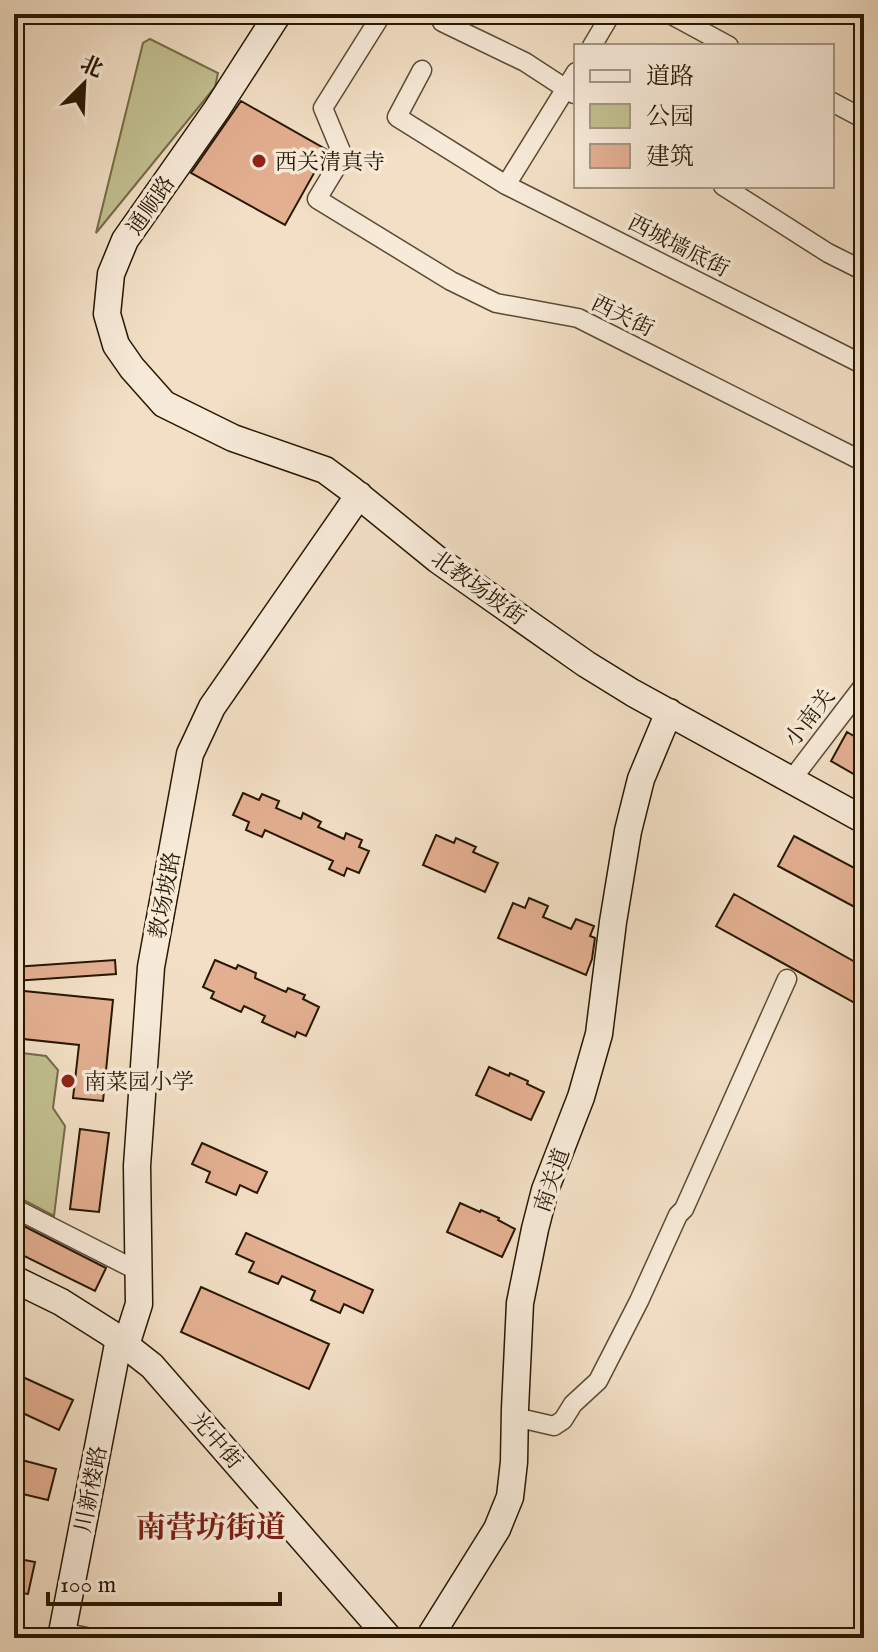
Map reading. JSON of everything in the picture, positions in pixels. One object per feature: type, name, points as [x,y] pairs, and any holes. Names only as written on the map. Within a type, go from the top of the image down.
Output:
[{"type":"street","name":"通顺路","points":[[164,404],[116,345],[107,314],[111,274],[125,240],[217,109],[278,14]]},
{"type":"street","name":"西关街","points":[[382,14],[323,108],[343,156],[317,199],[451,281],[496,303],[578,318],[864,462]]},
{"type":"street","points":[[593,44],[611,14]]},
{"type":"street","points":[[670,14],[725,44]]},
{"type":"street","points":[[442,22],[525,62],[571,92],[506,185]]},
{"type":"street","name":"西城墙底街","points":[[422,70],[397,117],[506,185],[864,365]]},
{"type":"street","points":[[834,103],[864,119]]},
{"type":"street","points":[[726,188],[828,253],[864,271]]},
{"type":"street","name":"北教场坡街","points":[[164,404],[233,438],[325,470],[438,560],[586,664],[864,820]]},
{"type":"street","name":"教场坡路","points":[[124,1352],[139,1304],[137,1166],[151,967],[190,754],[212,707],[359,495]]},
{"type":"street","name":"小南关","points":[[792,779],[864,685]]},
{"type":"street","name":"南关道","points":[[429,1638],[497,1529],[510,1497],[520,1303],[545,1190],[581,1097],[599,1034],[628,831],[641,779],[669,712]]},
{"type":"street","points":[[515,1417],[554,1426],[598,1381],[678,1215],[684,1209],[787,979]]},
{"type":"street","points":[[14,1208],[138,1271]]},
{"type":"street","name":"光中街","points":[[14,1279],[61,1302],[124,1352],[143,1382],[367,1638]]},
{"type":"street","name":"光中街","points":[[14,1297],[101,1345],[152,1366],[389,1638]]},
{"type":"street","name":"川新楼路","points":[[74,1636],[124,1352]]},
{"type":"green space","points":[[150,39],[218,73],[215,87],[96,233],[143,43]]},
{"type":"green space","points":[[14,1052],[46,1056],[58,1070],[53,1108],[65,1126],[54,1216],[14,1195]]},
{"type":"building","name":"西关清真寺","points":[[241,101],[327,150],[285,225],[191,173]]},
{"type":"building","points":[[847,732],[864,742],[864,780],[831,761]]},
{"type":"building","points":[[243,793],[259,800],[262,794],[279,801],[276,808],[301,819],[303,813],[321,822],[318,827],[344,839],[346,833],[362,840],[359,847],[369,851],[359,873],[347,868],[344,876],[329,869],[333,861],[265,830],[262,837],[246,830],[249,822],[233,815]]},
{"type":"building","points":[[436,835],[454,843],[456,838],[476,847],[473,852],[498,863],[485,892],[423,865]]},
{"type":"building","points":[[794,836],[864,873],[864,912],[778,866]]},
{"type":"building","points":[[734,894],[864,967],[864,1008],[716,926]]},
{"type":"building","points":[[529,898],[548,906],[543,917],[571,929],[576,919],[594,926],[590,936],[595,938],[592,959],[586,975],[498,938],[513,903],[525,908]]},
{"type":"building","points":[[115,960],[116,974],[14,981],[14,967]]},
{"type":"building","points":[[215,960],[256,973],[255,978],[286,992],[288,988],[305,995],[303,999],[319,1007],[306,1036],[297,1032],[295,1037],[262,1022],[265,1016],[244,1006],[241,1012],[211,998],[214,992],[203,987]]},
{"type":"building","points":[[14,990],[113,1000],[103,1101],[73,1098],[79,1045],[14,1038]]},
{"type":"building","points":[[489,1067],[528,1081],[527,1084],[544,1092],[531,1120],[476,1095]]},
{"type":"building","points":[[80,1129],[109,1133],[99,1212],[70,1209]]},
{"type":"building","points":[[202,1143],[267,1172],[257,1193],[240,1185],[236,1195],[206,1182],[210,1172],[192,1164]]},
{"type":"building","points":[[460,1203],[499,1218],[515,1229],[502,1257],[447,1232]]},
{"type":"building","points":[[14,1221],[106,1268],[95,1291],[14,1251]]},
{"type":"building","points":[[246,1233],[373,1290],[363,1313],[344,1304],[340,1313],[311,1300],[315,1291],[282,1276],[278,1284],[249,1272],[254,1262],[236,1254]]},
{"type":"building","points":[[201,1287],[329,1344],[309,1389],[181,1332]]},
{"type":"building","points":[[14,1373],[73,1400],[59,1430],[14,1409]]},
{"type":"building","points":[[14,1458],[56,1469],[48,1500],[14,1492]]},
{"type":"building","points":[[14,1558],[35,1562],[28,1594],[14,1592]]},
{"type":"place","name":"西关清真寺","points":[[259,161]]},
{"type":"place","name":"南菜园小学","points":[[68,1081]]},
{"type":"district","name":"南营坊街道","points":[[211,1527]]}]
